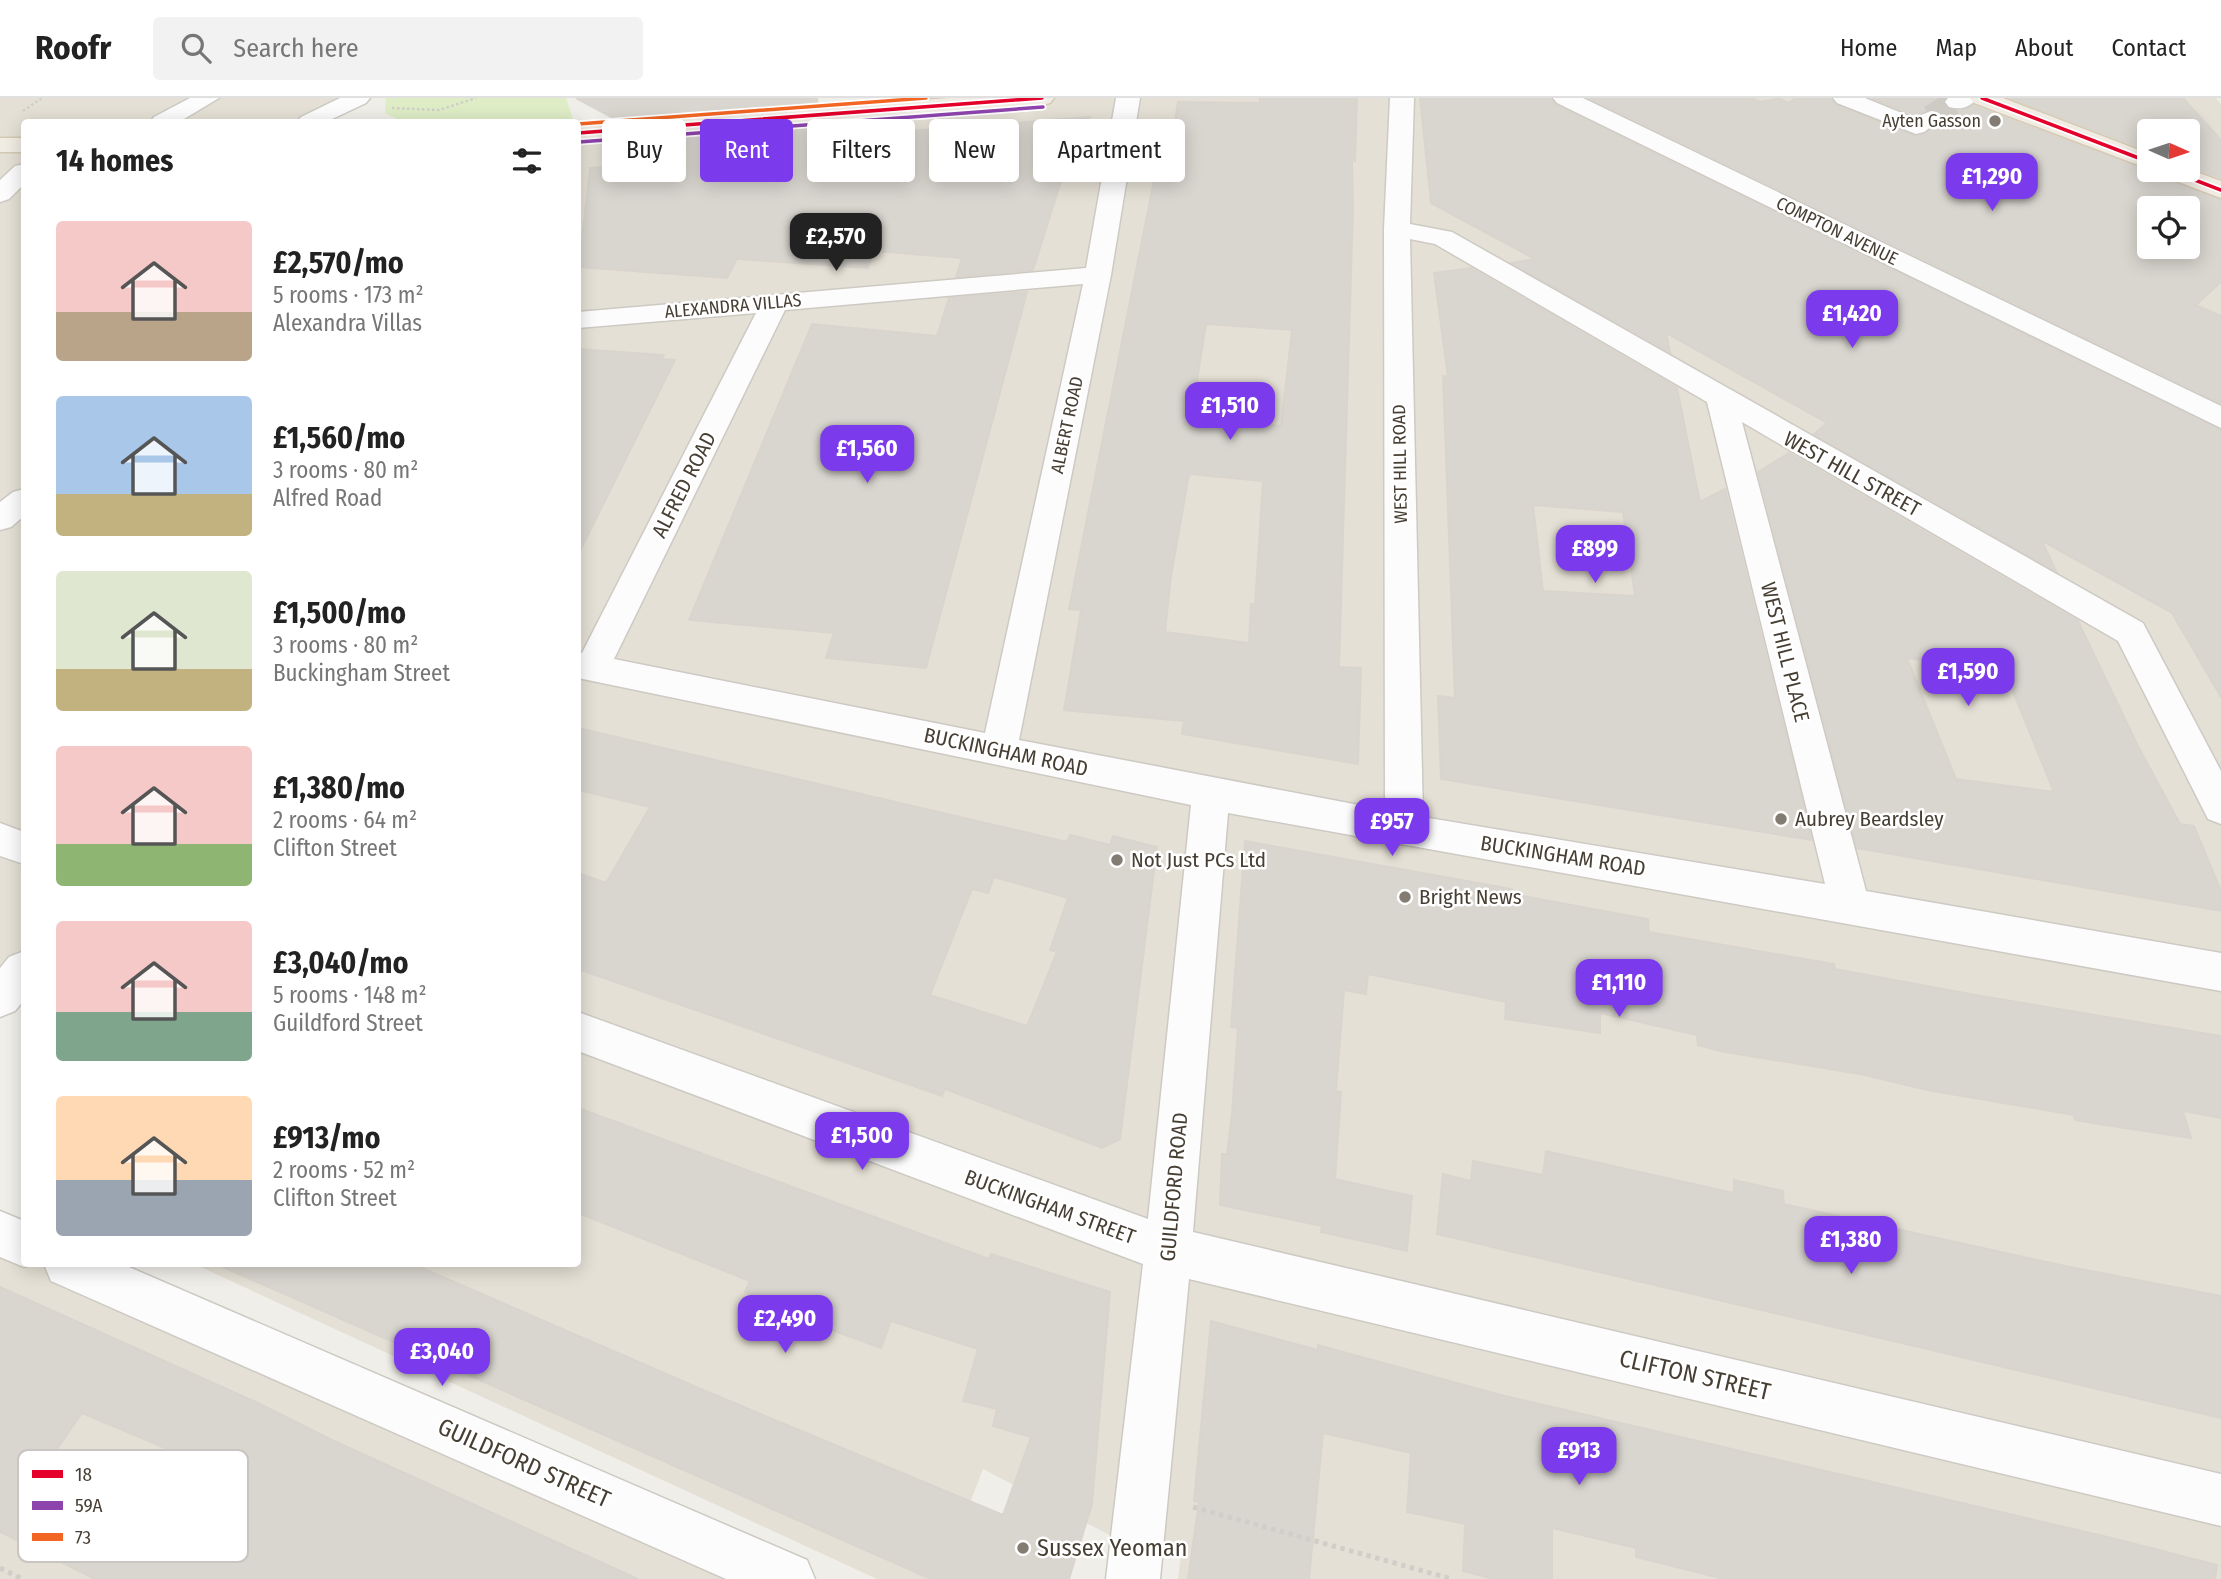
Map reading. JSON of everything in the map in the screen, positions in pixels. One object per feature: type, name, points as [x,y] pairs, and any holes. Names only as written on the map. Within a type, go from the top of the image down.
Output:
[{"type":"main road","points":[[581,133],[901,104],[1042,98]]},
{"type":"main road","points":[[1982,98],[2137,157]]},
{"type":"main road","points":[[0,145],[21,145]]},
{"type":"main road","points":[[2200,182],[2221,190]]},
{"type":"street","points":[[168,119],[207,98]]},
{"type":"street","points":[[315,119],[357,98]]},
{"type":"street","name":"ALBERT ROAD","points":[[999,751],[1098,275],[1128,98]]},
{"type":"street","name":"WEST HILL ROAD","points":[[1402,98],[1397,229],[1404,830]]},
{"type":"street","name":"COMPTON AVENUE","points":[[1565,98],[2221,418]]},
{"type":"street","points":[[1845,98],[1916,127],[1931,118]]},
{"type":"street","points":[[0,194],[21,174]]},
{"type":"street","name":"WEST HILL STREET","points":[[1397,229],[1443,238],[1721,400],[2131,632],[2221,807]]},
{"type":"street","name":"ALEXANDRA VILLAS","points":[[581,320],[1098,275]]},
{"type":"street","name":"ALFRED ROAD","points":[[585,666],[775,303]]},
{"type":"street","name":"WEST HILL PLACE","points":[[1721,400],[1850,905]]},
{"type":"street","points":[[0,519],[21,502]]},
{"type":"street","points":[[0,525],[21,531]]},
{"type":"street","name":"BUCKINGHAM ROAD","points":[[585,666],[1211,794],[2221,972]]},
{"type":"street","name":"GUILDFORD ROAD","points":[[1133,1579],[1168,1251],[1211,794]]},
{"type":"street","points":[[0,839],[21,847]]},
{"type":"street","points":[[0,998],[21,974]]},
{"type":"street","name":"BUCKINGHAM STREET","points":[[581,1033],[1168,1251]]},
{"type":"street","points":[[0,1234],[21,1243]]},
{"type":"street","name":"CLIFTON STREET","points":[[1168,1251],[2221,1500]]},
{"type":"street","name":"GUILDFORD STREET","points":[[75,1267],[788,1579]]},
{"type":"path","points":[[357,98],[374,108],[427,112],[476,98]]},
{"type":"path","points":[[1141,1493],[1452,1579]]},
{"type":"path","points":[[0,1567],[22,1579]]},
{"type":"shaded area","points":[[0,98],[363,98],[313,119],[21,119],[21,142],[0,142]]},
{"type":"shaded area","points":[[1024,98],[2216,98],[2221,104],[2221,1579],[1178,1579],[1181,1554],[1142,1552],[983,1469],[941,1579],[877,1579],[201,1267],[581,1267],[581,131],[602,129],[602,182],[686,182],[686,124],[700,123],[700,182],[793,182],[793,119],[770,119],[1025,103]]},
{"type":"shaded area","points":[[0,148],[21,148],[21,960],[0,985]]},
{"type":"shaded area","points":[[0,1227],[21,1237],[21,1267],[89,1267],[785,1579],[0,1579]]},
{"type":"green space","points":[[386,98],[566,98],[573,119],[397,119],[385,113]]},
{"type":"building","points":[[576,98],[817,98],[818,105],[630,119],[615,119]]},
{"type":"building","points":[[1260,98],[1357,98],[1355,161],[1352,159],[1353,208],[1339,667],[1361,668],[1358,764],[1182,734],[1184,721],[1064,710],[1081,610],[1069,609],[1154,182],[1185,182],[1185,119],[1175,119],[1178,102],[1260,103]],"holes":[[[1206,324],[1292,330],[1281,426],[1191,418]],[[1189,474],[1263,481],[1255,604],[1251,604],[1249,643],[1165,632],[1171,576]]]},
{"type":"building","points":[[1420,98],[1550,98],[1556,105],[2221,430],[2221,697],[2172,613],[2042,541],[2056,571],[1814,434],[1827,423],[1666,333],[1670,352],[1511,263],[1535,259],[1431,203]]},
{"type":"building","points":[[1589,98],[1751,98],[1761,102],[1779,98],[1788,103],[1796,98],[1830,98],[1836,105],[1917,137],[1945,120],[1941,111],[1930,109],[1914,115],[1872,98],[1945,98],[1942,102],[1948,110],[1961,111],[1973,106],[2137,167],[2137,182],[2172,182],[2221,200],[2221,282],[2196,305],[2221,316],[2221,403]]},
{"type":"building","points":[[2010,98],[2183,98],[2221,140],[2221,178],[2200,170],[2200,119],[2137,119],[2137,146]]},
{"type":"building","points":[[1033,121],[1033,182],[1061,182],[1033,270],[956,277],[962,258],[874,251],[868,268],[737,259],[727,278],[581,267],[590,168],[602,167],[602,182],[686,182],[686,160],[691,160],[686,157],[686,134],[700,133],[700,182],[793,182],[793,126],[807,125],[807,182],[915,182],[915,131],[929,130],[929,182],[1019,182],[1019,123]]},
{"type":"building","points":[[1471,268],[1677,388],[1700,502],[1725,489],[1812,840],[1441,779],[1438,696],[1455,698],[1443,376],[1448,377],[1434,273]],"holes":[[[1533,505],[1623,512],[1635,596],[1543,591]]]},
{"type":"building","points":[[1027,292],[926,668],[826,658],[834,633],[689,620],[812,324],[937,336],[949,298]]},
{"type":"building","points":[[581,349],[664,355],[661,359],[675,360],[581,549]]},
{"type":"building","points":[[1789,453],[2078,621],[2138,746],[2180,824],[2194,826],[2221,891],[2221,911],[1857,848],[1758,472]],"holes":[[[1907,658],[2005,672],[2054,792],[1956,779]]]},
{"type":"building","points":[[581,729],[1067,842],[1070,835],[1110,845],[1113,836],[1157,847],[1120,1139],[1102,1148],[945,1089],[942,1096],[581,970],[581,874],[606,883],[650,807],[581,791]],"holes":[[[994,877],[1068,898],[1050,950],[1057,952],[1027,1026],[930,995],[972,889],[988,893]]]},
{"type":"building","points":[[1245,841],[1512,889],[1512,894],[1648,919],[1649,932],[1834,964],[1835,969],[1981,996],[2221,1036],[2221,1118],[2183,1111],[2191,1138],[2075,1120],[2074,1115],[1927,1090],[1865,1075],[1720,1051],[1698,1045],[1697,1035],[1600,1013],[1600,1033],[1505,1019],[1506,1002],[1368,974],[1366,994],[1344,990],[1336,1091],[1341,1092],[1335,1179],[1412,1196],[1407,1251],[1321,1232],[1322,1226],[1220,1205],[1222,1154],[1227,1154],[1238,1028],[1231,1027]]},
{"type":"building","points":[[581,1109],[989,1259],[991,1254],[1110,1292],[1092,1504],[1069,1579],[931,1579],[223,1267],[420,1267],[708,1392],[1003,1515],[1031,1437],[993,1426],[997,1409],[963,1401],[978,1349],[891,1321],[881,1348],[834,1331],[836,1327],[745,1292],[750,1281],[581,1214]]},
{"type":"building","points":[[1546,1151],[1734,1193],[1734,1180],[1783,1191],[1784,1204],[2065,1266],[2221,1296],[2221,1418],[1437,1234],[1443,1174],[1471,1181],[1473,1161],[1543,1175]]},
{"type":"building","points":[[0,1287],[638,1579],[95,1579],[61,1562],[248,1562],[248,1450],[170,1450],[82,1413],[56,1450],[18,1450],[18,1541],[0,1532]]},
{"type":"building","points":[[1211,1321],[1318,1350],[1318,1345],[1501,1395],[2116,1539],[2217,1565],[2215,1579],[1724,1579],[1636,1557],[1636,1548],[1552,1528],[1552,1579],[1494,1579],[1463,1571],[1465,1524],[1407,1512],[1411,1453],[1323,1433],[1309,1579],[1188,1579],[1199,1502],[1194,1501]]},
{"type":"tunnel","points":[[1931,118],[1957,102]]},
{"type":"transit line","name":"73","points":[[581,124],[926,98]]},
{"type":"transit line","name":"18","points":[[581,133],[1042,98]]},
{"type":"transit line","name":"18","points":[[1982,98],[2137,157]]},
{"type":"transit line","name":"59A","points":[[581,142],[1043,107]]},
{"type":"transit line","name":"18","points":[[2200,182],[2221,190]]},
{"type":"place","name":"Ayten Gasson","points":[[1995,121]]},
{"type":"place","name":"Aubrey Beardsley","points":[[1781,819]]},
{"type":"place","name":"Not Just PCs Ltd","points":[[1117,860]]},
{"type":"place","name":"Bright News","points":[[1405,897]]},
{"type":"place","name":"Sussex Yeoman","points":[[1023,1548]]}]
